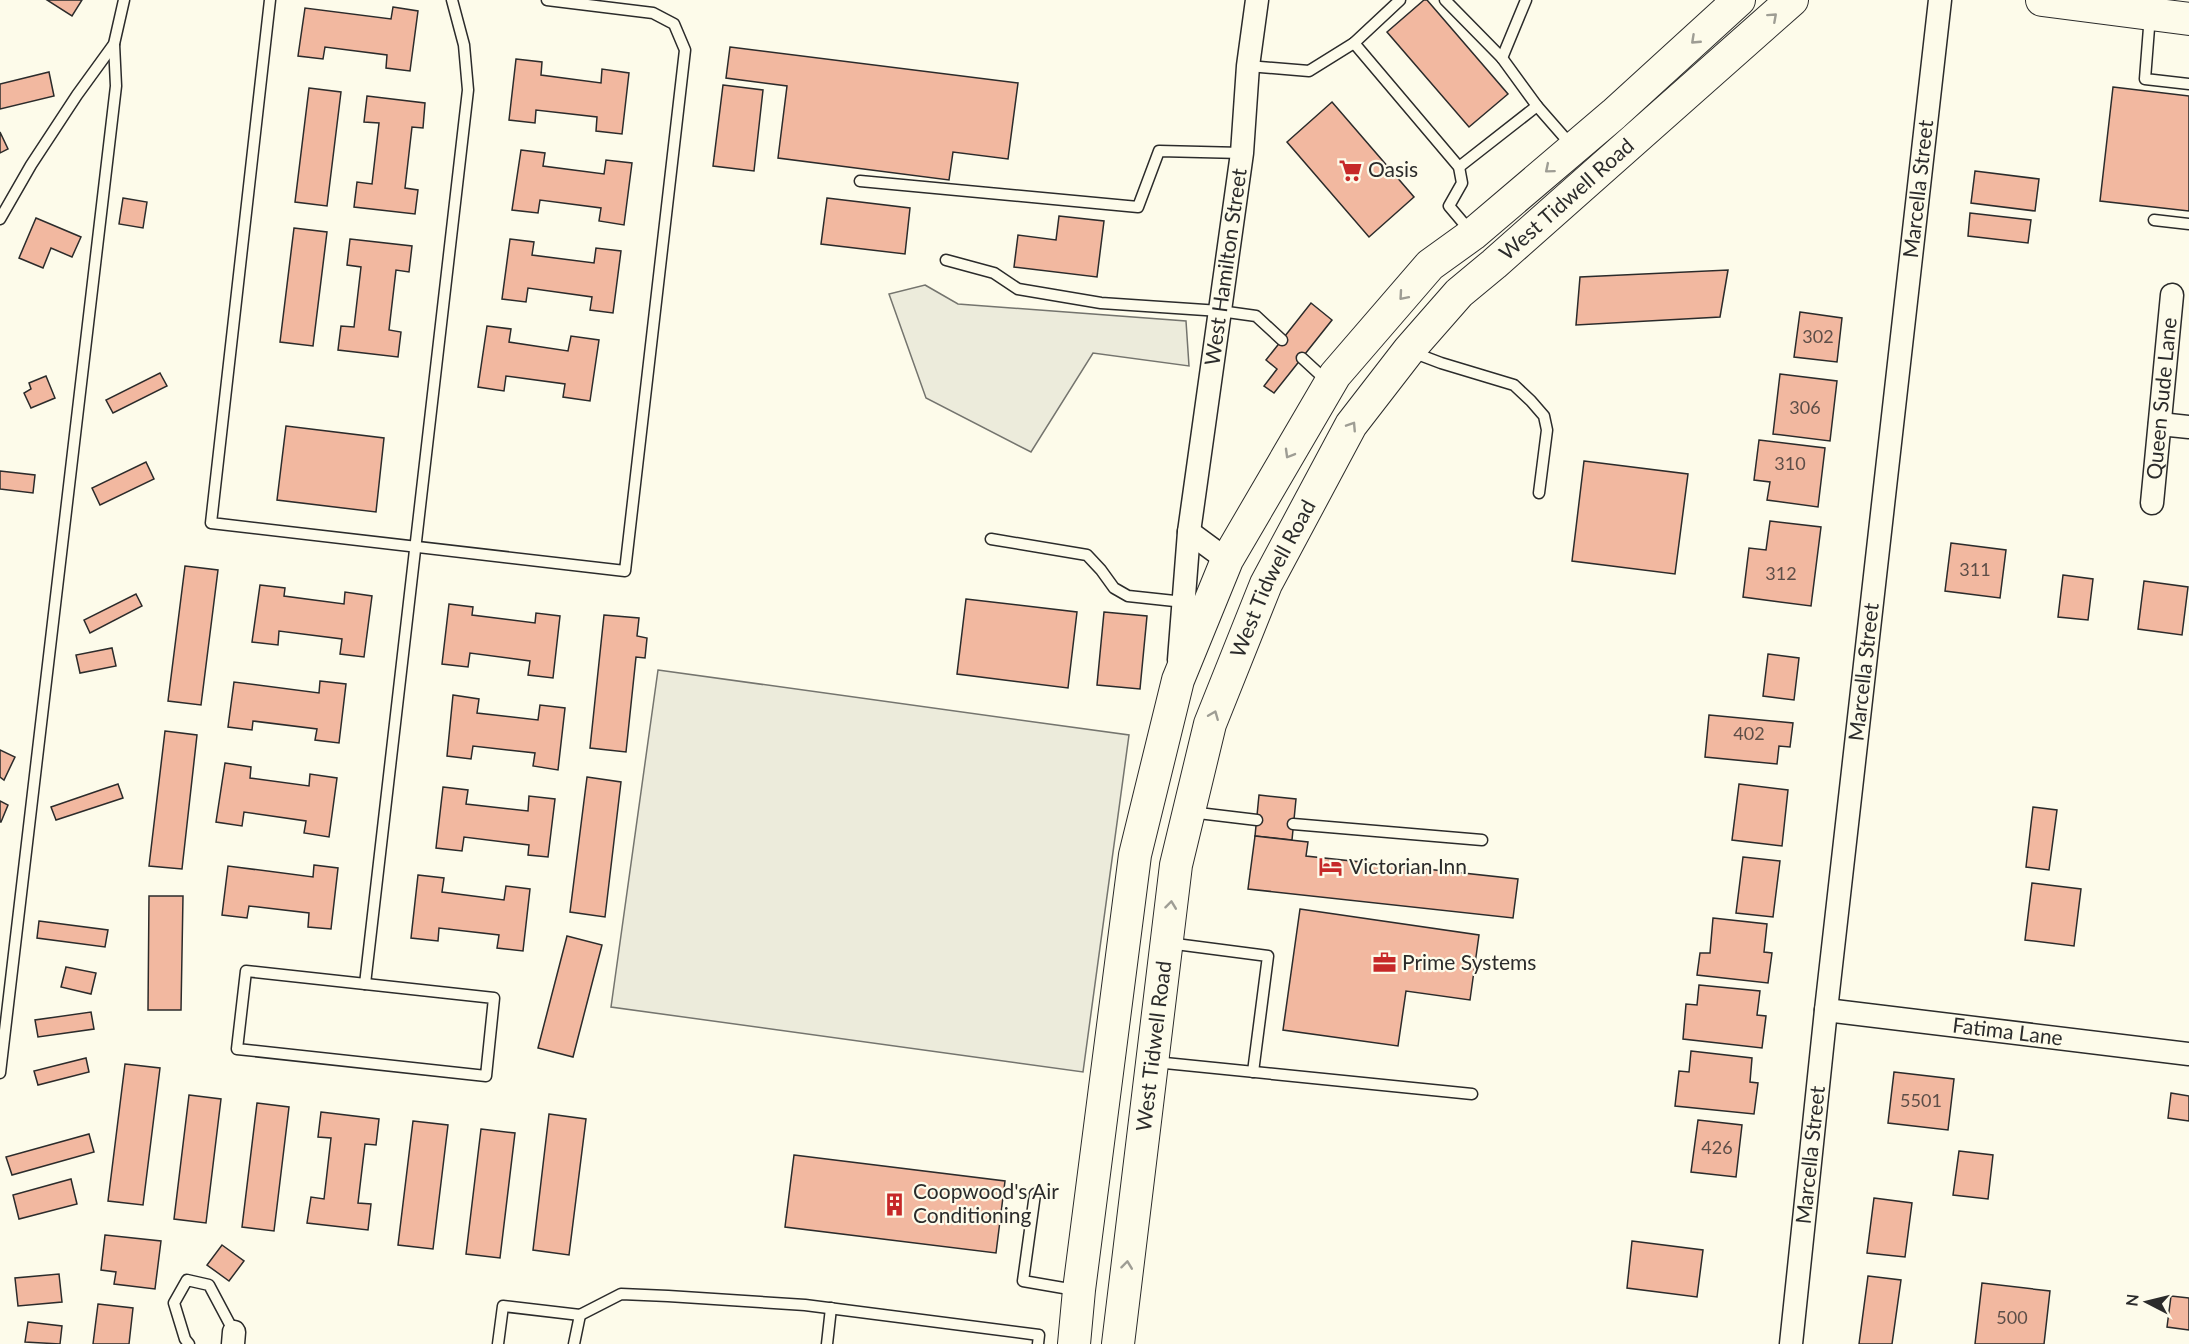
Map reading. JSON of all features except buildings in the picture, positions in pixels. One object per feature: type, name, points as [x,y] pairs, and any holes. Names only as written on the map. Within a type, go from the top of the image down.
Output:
[{"type":"main road","name":"West Tidwell Road","points":[[1074,1344],[1078,1295],[1135,855],[1178,680],[1227,560],[1335,375],[1430,265],[1473,234],[1614,114],[1738,0]]},
{"type":"main road","name":"West Tidwell Road","points":[[1118,1344],[1176,865],[1210,724],[1266,584],[1351,425],[1409,350],[1459,293],[1792,0]]},
{"type":"main road","points":[[2042,0],[2189,19]]},
{"type":"main road","points":[[1473,234],[1494,264]]},
{"type":"main road","points":[[1227,560],[1266,584]]},
{"type":"main road","points":[[1123,938],[1167,943]]},
{"type":"main road","points":[[1078,1295],[1122,1306]]},
{"type":"street","name":"West Hamilton Street","points":[[1178,680],[1189,532],[1242,153],[1248,66],[1257,0]]},
{"type":"street","name":"Marcella Street","points":[[1791,1344],[1826,1010],[1940,0]]},
{"type":"street","name":"Queen Sude Lane","points":[[2152,503],[2172,295]]},
{"type":"street","points":[[2160,424],[2189,427]]},
{"type":"street","points":[[1189,532],[1227,560]]},
{"type":"street","name":"Fatima Lane","points":[[1826,1010],[2189,1054]]},
{"type":"lane","points":[[0,1073],[116,86],[114,44],[124,0]]},
{"type":"lane","points":[[270,0],[211,523],[625,571],[685,50],[674,24],[653,13],[547,0]]},
{"type":"lane","points":[[365,984],[468,90],[464,45],[452,0]]},
{"type":"lane","points":[[1248,66],[1309,71],[1354,43],[1400,0]]},
{"type":"lane","points":[[1446,0],[1502,58],[1537,106],[1574,148]]},
{"type":"lane","points":[[1502,58],[1526,0]]},
{"type":"lane","points":[[2150,15],[2145,79],[2189,84]]},
{"type":"lane","points":[[1354,43],[1459,167],[1462,183],[1449,206],[1473,234]]},
{"type":"lane","points":[[0,219],[76,95],[114,44]]},
{"type":"lane","points":[[1459,167],[1537,106]]},
{"type":"lane","points":[[860,181],[1138,207],[1159,151],[1242,153]]},
{"type":"lane","points":[[2154,220],[2189,224]]},
{"type":"lane","points":[[946,260],[994,273],[1018,289],[1101,303],[1220,311],[1256,316],[1282,340]]},
{"type":"lane","points":[[1409,350],[1450,367],[1514,386],[1531,401],[1544,416],[1547,430],[1539,493]]},
{"type":"lane","points":[[1302,358],[1330,384]]},
{"type":"lane","points":[[991,540],[1086,555],[1114,588],[1128,596],[1184,602]]},
{"type":"lane","points":[[1190,812],[1257,820]]},
{"type":"lane","points":[[1293,824],[1482,840]]},
{"type":"lane","points":[[1167,943],[1268,956],[1253,1072]]},
{"type":"lane","points":[[246,971],[365,984],[494,998],[486,1076],[237,1049],[246,971]]},
{"type":"lane","points":[[1152,1062],[1472,1094]]},
{"type":"lane","points":[[1035,1194],[1023,1281],[1078,1295]]},
{"type":"lane","points":[[189,1344],[185,1339],[174,1303],[187,1280],[209,1285],[233,1338]]},
{"type":"lane","points":[[498,1344],[503,1306],[580,1315],[621,1294],[831,1308],[1039,1335],[1038,1344]]},
{"type":"lane","points":[[826,1344],[831,1308]]},
{"type":"lane","points":[[574,1344],[580,1315]]},
{"type":"shaded area","points":[[925,285],[958,304],[1186,321],[1189,366],[1093,353],[1031,452],[926,398],[889,294]]},
{"type":"shaded area","points":[[658,670],[1129,735],[1083,1072],[611,1007]]},
{"type":"place","name":"Oasis","points":[[1350,170]]},
{"type":"place","name":"Victorian Inn","points":[[1331,867]]},
{"type":"place","name":"Prime Systems","points":[[1384,963]]},
{"type":"place","name":"Coopwood's Air Conditioning","points":[[895,1204]]}]
